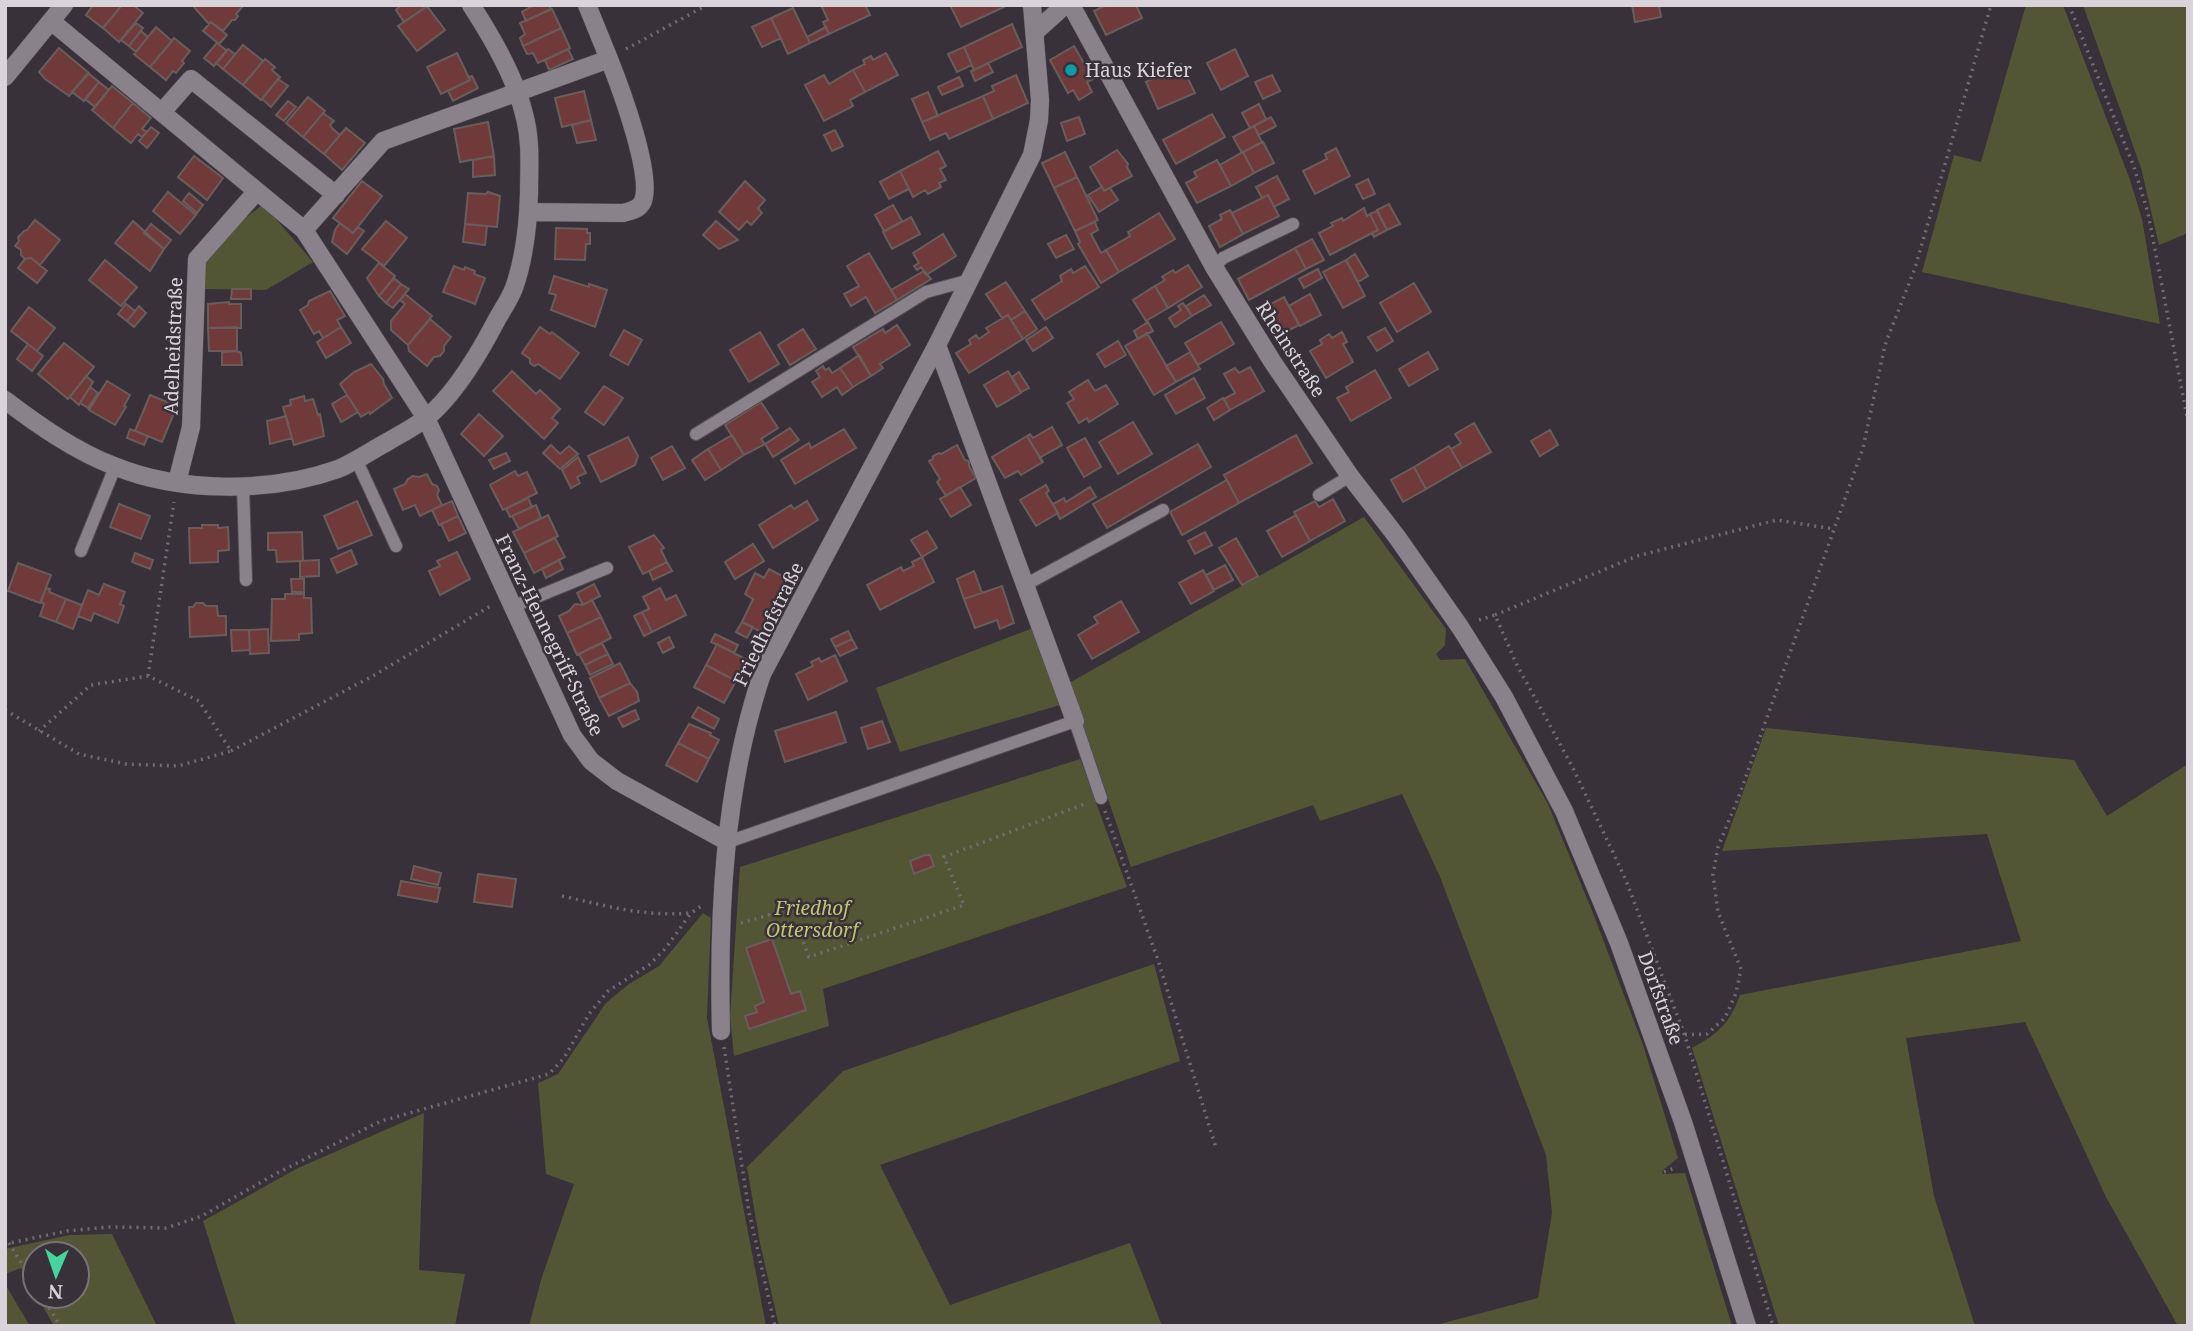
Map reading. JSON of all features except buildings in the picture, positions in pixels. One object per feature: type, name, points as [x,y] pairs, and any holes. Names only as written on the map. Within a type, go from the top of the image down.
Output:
[{"type":"street","points":[[5,77],[64,5]]},
{"type":"street","points":[[8,407],[115,467],[177,482],[243,486],[280,483],[340,468],[426,418],[477,357],[513,290],[525,250],[529,145],[525,119],[496,45],[471,5]]},
{"type":"street","points":[[528,212],[623,214],[635,210],[643,202],[639,148],[623,95],[587,5]]},
{"type":"street","name":"Friedhofstraße","points":[[721,1031],[719,962],[722,900],[740,752],[749,714],[762,674],[937,345],[1032,155],[1040,120],[1032,5]]},
{"type":"street","points":[[1035,32],[1065,5]]},
{"type":"street","name":"Rheinstraße","points":[[1071,5],[1214,267],[1272,361],[1350,476],[1460,627],[1504,698]]},
{"type":"street","points":[[51,22],[304,230],[426,418]]},
{"type":"street","points":[[304,230],[383,141],[609,59]]},
{"type":"street","points":[[162,112],[191,79],[336,195]]},
{"type":"street","name":"Adelheidstraße","points":[[177,482],[191,427],[197,259],[257,191]]},
{"type":"street","points":[[937,345],[1075,721]]},
{"type":"street","name":"Franz-Hennegriff-Straße","points":[[426,418],[572,735],[590,761],[617,781],[728,842]]},
{"type":"street","name":"Dorfstraße","points":[[1504,698],[1564,811],[1619,943],[1683,1122],[1747,1326]]},
{"type":"lane","points":[[1214,267],[1223,258],[1293,224]]},
{"type":"lane","points":[[696,434],[926,292],[970,280]]},
{"type":"lane","points":[[356,459],[396,546]]},
{"type":"lane","points":[[81,551],[115,467]]},
{"type":"lane","points":[[1319,495],[1350,476]]},
{"type":"lane","points":[[243,486],[246,580]]},
{"type":"lane","points":[[1025,585],[1163,510]]},
{"type":"lane","points":[[509,602],[607,568]]},
{"type":"lane","points":[[728,842],[1075,721],[1101,798]]},
{"type":"path","points":[[609,59],[707,5]]},
{"type":"path","points":[[1651,1033],[1685,1036],[1707,1034],[1725,1018],[1737,993],[1741,969],[1718,912],[1713,875],[1718,847],[1739,796],[1863,448],[1885,345],[1915,268],[1991,5]]},
{"type":"path","points":[[2069,5],[2134,167],[2148,213],[2188,422]]},
{"type":"path","points":[[148,676],[177,482]]},
{"type":"path","points":[[1495,615],[1637,556],[1777,520],[1834,529]]},
{"type":"path","points":[[5,710],[79,754],[126,764],[178,766],[231,751],[509,602]]},
{"type":"path","points":[[39,731],[91,685],[148,676],[199,701],[231,751]]},
{"type":"path","points":[[721,921],[739,923],[769,915],[774,929],[789,924],[799,931],[809,957],[964,905],[944,857],[1101,798],[1158,960],[1216,1148]]},
{"type":"path","points":[[562,896],[640,914],[691,913]]},
{"type":"path","points":[[21,1264],[7,1243],[109,1227],[166,1228],[202,1216],[277,1173],[381,1121],[549,1074],[565,1058],[589,1014],[608,991],[649,965],[666,949],[691,913],[704,904],[722,900]]},
{"type":"path","points":[[721,1031],[749,1212],[775,1326]]},
{"type":"path","points":[[50,1310],[60,1326]]},
{"type":"green space","points":[[2026,5],[2063,5],[2130,180],[2142,219],[2160,324],[1922,272],[1954,155],[1981,162]]},
{"type":"green space","points":[[2083,5],[2188,5],[2188,233],[2159,245],[2141,168]]},
{"type":"green space","points":[[263,204],[313,262],[266,290],[202,289],[204,262],[217,241]]},
{"type":"green space","points":[[1364,517],[1446,629],[1445,645],[1436,654],[1440,660],[1465,659],[1548,804],[1643,1045],[1678,1158],[1662,1171],[1663,1174],[1685,1173],[1732,1326],[1432,1326],[1538,1298],[1552,1213],[1546,1155],[1440,877],[1402,794],[1320,821],[1313,805],[1131,867],[1069,683]]},
{"type":"green space","points":[[1033,628],[1060,705],[900,752],[876,688]]},
{"type":"green space","points":[[1766,728],[2074,760],[2107,816],[2188,764],[2188,1326],[2178,1326],[2106,1197],[2025,1022],[1906,1038],[1934,1196],[1975,1326],[1779,1326],[1692,1048],[1722,1027],[1740,995],[2021,941],[1987,834],[1722,851]]},
{"type":"green space","name":"Friedhof Ottersdorf","points":[[1080,759],[1127,887],[823,989],[829,1026],[734,1056],[730,1016],[740,867]]},
{"type":"green space","points":[[703,913],[711,918],[707,1018],[766,1326],[529,1326],[541,1280],[574,1184],[546,1174],[538,1083],[558,1074],[606,1003],[629,984],[659,966]]},
{"type":"green space","points":[[1154,964],[1180,1061],[880,1165],[950,1305],[1130,1243],[1162,1326],[779,1326],[760,1243],[747,1167],[843,1071]]},
{"type":"green space","points":[[424,1113],[419,1270],[465,1274],[455,1326],[236,1326],[203,1221],[298,1168]]},
{"type":"green space","points":[[112,1234],[157,1326],[54,1326],[45,1310],[91,1310],[91,1240],[47,1240],[70,1235]]},
{"type":"green space","points":[[21,1246],[21,1268],[5,1274],[5,1249]]},
{"type":"green space","points":[[5,1284],[30,1326],[5,1326]]},
{"type":"place","name":"Haus Kiefer","points":[[1071,70]]}]
